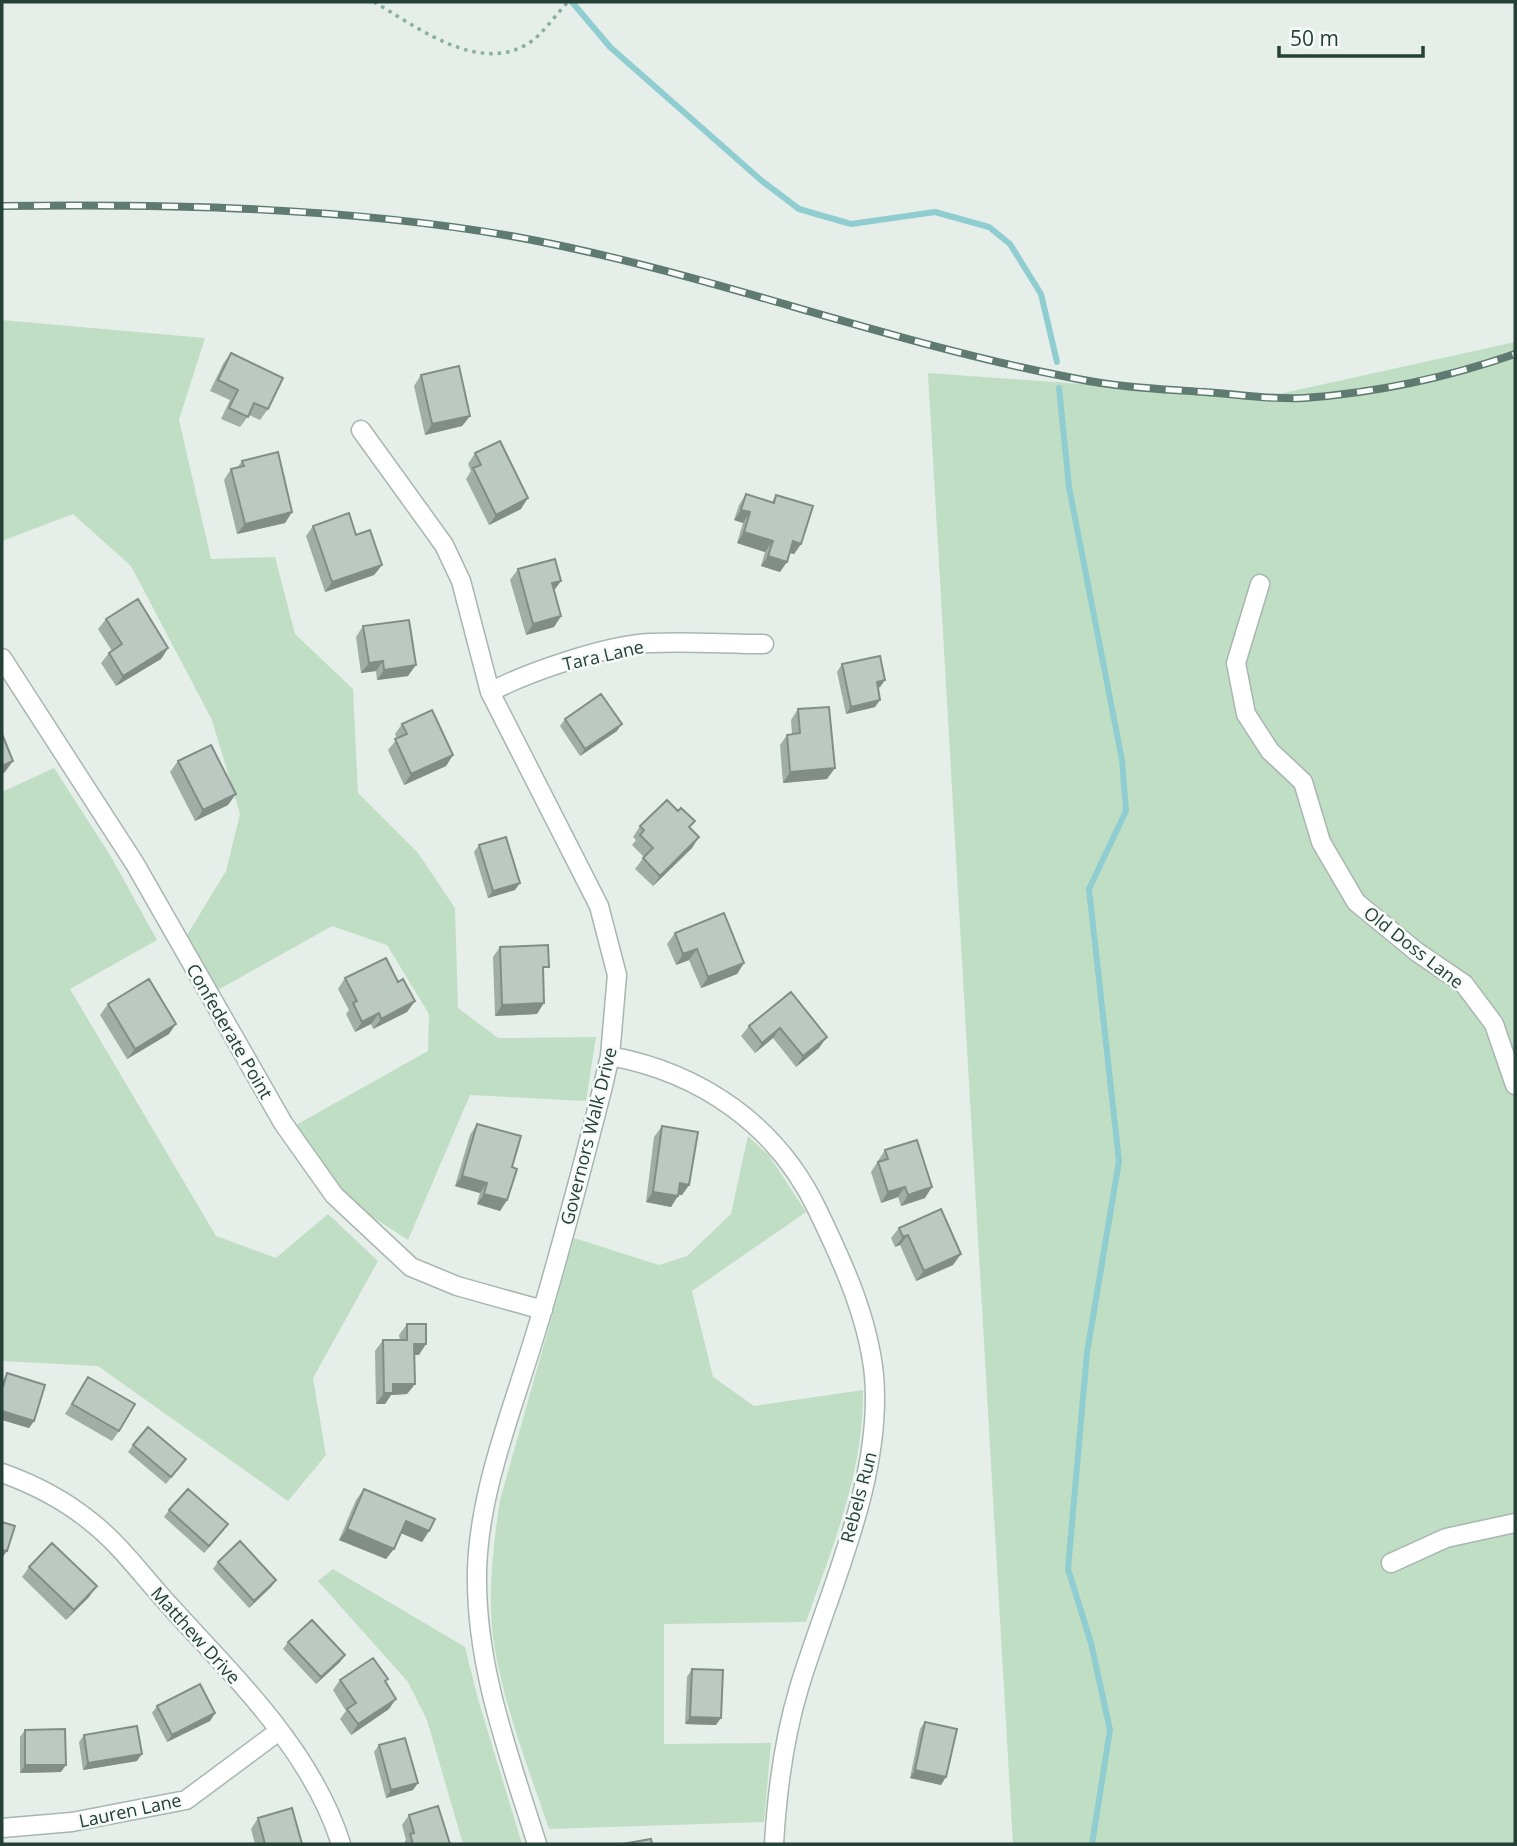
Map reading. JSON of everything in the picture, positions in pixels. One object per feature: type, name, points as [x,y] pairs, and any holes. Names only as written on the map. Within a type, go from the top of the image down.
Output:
[{"type":"street","name":"Governors Walk Drive","points":[[361,430],[444,545],[461,581],[490,692],[598,906],[617,975],[610,1056],[543,1310],[493,1474],[477,1570],[479,1618],[492,1698],[537,1844]]},
{"type":"street","name":"Old Doss Lane","points":[[1260,584],[1236,663],[1245,714],[1270,751],[1303,782],[1321,842],[1356,902],[1417,952],[1464,984],[1494,1024],[1515,1085]]},
{"type":"street","name":"Tara Lane","points":[[490,692],[514,679],[576,659],[647,643],[764,644]]},
{"type":"street","name":"Confederate Point","points":[[2,657],[135,864],[283,1123],[334,1195],[411,1267],[457,1286],[543,1310]]},
{"type":"street","name":"Rebels Run","points":[[610,1056],[667,1070],[704,1087],[751,1121],[785,1157],[808,1189],[832,1239],[854,1290],[869,1346],[875,1411],[871,1453],[863,1490],[799,1690],[785,1748],[774,1844]]},
{"type":"street","name":"Matthew Drive","points":[[2,1473],[66,1504],[111,1539],[299,1756],[330,1807],[341,1844]]},
{"type":"street","points":[[1391,1563],[1446,1538],[1515,1523]]},
{"type":"street","name":"Lauren Lane","points":[[2,1828],[72,1822],[186,1800],[279,1731]]},
{"type":"path","points":[[374,2],[445,43],[466,50],[492,53],[529,43],[568,2]]},
{"type":"green space","points":[[2,320],[205,338],[179,420],[211,559],[275,557],[295,634],[353,689],[358,793],[418,853],[455,908],[458,1008],[498,1038],[596,1037],[586,1101],[470,1095],[408,1240],[368,1214],[336,1185],[296,1125],[428,1051],[429,1014],[387,945],[332,926],[216,991],[184,940],[226,871],[240,814],[212,720],[131,566],[73,514],[2,541]]},
{"type":"green space","points":[[1515,342],[1515,1844],[1013,1844],[928,373],[1265,397]]},
{"type":"green space","points":[[54,768],[110,855],[157,940],[70,989],[216,1236],[276,1258],[328,1214],[378,1261],[313,1378],[326,1455],[288,1501],[98,1366],[2,1361],[2,792]]},
{"type":"green space","points":[[748,1136],[770,1157],[806,1212],[692,1291],[713,1377],[754,1406],[863,1390],[862,1420],[853,1479],[806,1622],[664,1624],[664,1744],[771,1743],[764,1822],[549,1829],[498,1668],[492,1626],[492,1572],[500,1500],[574,1238],[659,1265],[687,1256],[731,1214]]},
{"type":"green space","points":[[333,1569],[465,1647],[522,1844],[463,1844],[427,1720],[408,1682],[318,1581]]},
{"type":"building","points":[[231,353],[283,378],[268,409],[254,403],[248,417],[229,408],[238,390],[218,380]]},
{"type":"building","points":[[459,366],[470,416],[432,424],[421,375]]},
{"type":"building","points":[[500,441],[528,498],[496,515],[473,468],[481,465],[475,453]]},
{"type":"building","points":[[278,452],[292,512],[245,524],[231,469],[244,466],[242,461]]},
{"type":"building","points":[[746,494],[774,503],[776,495],[813,506],[801,544],[793,541],[787,562],[768,556],[773,541],[744,532],[750,512],[741,510]]},
{"type":"building","points":[[349,513],[356,535],[370,530],[382,565],[332,582],[313,526]]},
{"type":"building","points":[[555,559],[561,581],[552,583],[561,616],[533,624],[518,569]]},
{"type":"building","points":[[138,599],[168,648],[123,676],[109,653],[122,644],[106,619]]},
{"type":"building","points":[[409,620],[416,665],[384,670],[383,661],[369,663],[363,626]]},
{"type":"building","points":[[880,656],[885,680],[877,682],[880,700],[851,707],[842,664]]},
{"type":"building","points":[[601,694],[622,724],[585,749],[565,719]]},
{"type":"building","points":[[829,707],[835,768],[790,772],[787,735],[800,733],[798,709]]},
{"type":"building","points":[[432,710],[453,755],[411,774],[395,739],[407,734],[402,724]]},
{"type":"building","points":[[2,734],[13,761],[2,766]]},
{"type":"building","points":[[211,745],[236,794],[203,810],[178,761]]},
{"type":"building","points":[[667,800],[678,811],[681,808],[695,821],[689,827],[699,837],[660,876],[643,858],[653,848],[640,835],[644,830],[640,826]]},
{"type":"building","points":[[506,837],[520,883],[493,891],[479,845]]},
{"type":"building","points":[[724,913],[744,963],[708,977],[697,949],[683,954],[675,933]]},
{"type":"building","points":[[548,945],[549,967],[543,967],[544,1003],[502,1005],[500,947]]},
{"type":"building","points":[[386,958],[398,982],[403,979],[415,1001],[381,1019],[379,1013],[362,1022],[353,1003],[357,1001],[345,978]]},
{"type":"building","points":[[149,979],[176,1024],[135,1049],[108,1004]]},
{"type":"building","points":[[791,992],[827,1037],[803,1056],[780,1028],[762,1043],[749,1026]]},
{"type":"building","points":[[477,1124],[521,1136],[512,1167],[517,1169],[507,1200],[484,1194],[487,1183],[462,1176]]},
{"type":"building","points":[[662,1126],[698,1132],[689,1185],[680,1183],[678,1196],[653,1192]]},
{"type":"building","points":[[917,1140],[932,1187],[908,1195],[905,1187],[888,1192],[878,1162],[888,1159],[885,1150]]},
{"type":"building","points":[[941,1209],[961,1254],[924,1271],[908,1235],[903,1237],[899,1228]]},
{"type":"building","points":[[407,1324],[426,1324],[426,1344],[414,1344],[415,1384],[393,1384],[393,1393],[384,1393],[383,1340],[407,1340]]},
{"type":"building","points":[[7,1373],[45,1385],[34,1421],[2,1411],[2,1390]]},
{"type":"building","points":[[88,1377],[135,1404],[119,1431],[72,1404]]},
{"type":"building","points":[[148,1427],[186,1459],[171,1477],[133,1445]]},
{"type":"building","points":[[188,1489],[228,1524],[209,1546],[169,1510]]},
{"type":"building","points":[[364,1489],[435,1519],[429,1531],[406,1521],[394,1549],[347,1529]]},
{"type":"building","points":[[2,1522],[15,1526],[7,1551],[2,1550]]},
{"type":"building","points":[[240,1541],[276,1580],[254,1601],[218,1562]]},
{"type":"building","points":[[52,1543],[97,1586],[74,1610],[29,1567]]},
{"type":"building","points":[[312,1620],[345,1655],[321,1677],[288,1642]]},
{"type":"building","points":[[373,1658],[388,1679],[385,1681],[396,1699],[358,1724],[347,1709],[356,1703],[340,1680]]},
{"type":"building","points":[[692,1669],[723,1670],[721,1718],[690,1717]]},
{"type":"building","points":[[200,1684],[215,1713],[172,1735],[157,1706]]},
{"type":"building","points":[[925,1722],[957,1729],[946,1777],[915,1770]]},
{"type":"building","points":[[137,1726],[142,1754],[88,1763],[84,1735]]},
{"type":"building","points":[[65,1729],[66,1765],[25,1765],[25,1730]]},
{"type":"building","points":[[405,1738],[418,1783],[391,1790],[379,1745]]},
{"type":"building","points":[[438,1806],[450,1844],[413,1844],[410,1834],[414,1833],[409,1815]]},
{"type":"building","points":[[292,1808],[302,1844],[265,1844],[258,1818]]},
{"type":"building","points":[[651,1839],[652,1844],[622,1844]]},
{"type":"waterway","points":[[572,2],[610,47],[762,181],[799,209],[851,224],[935,212],[989,227],[1010,244],[1041,294],[1057,362]]},
{"type":"waterway","points":[[1059,388],[1069,487],[1122,760],[1126,811],[1089,889],[1119,1161],[1087,1353],[1068,1569],[1091,1643],[1110,1730],[1092,1844]]},
{"type":"railway","points":[[2,206],[257,209],[385,219],[511,236],[652,267],[1002,363],[1089,381],[1138,387],[1266,398],[1304,398],[1411,383],[1515,354]]}]
